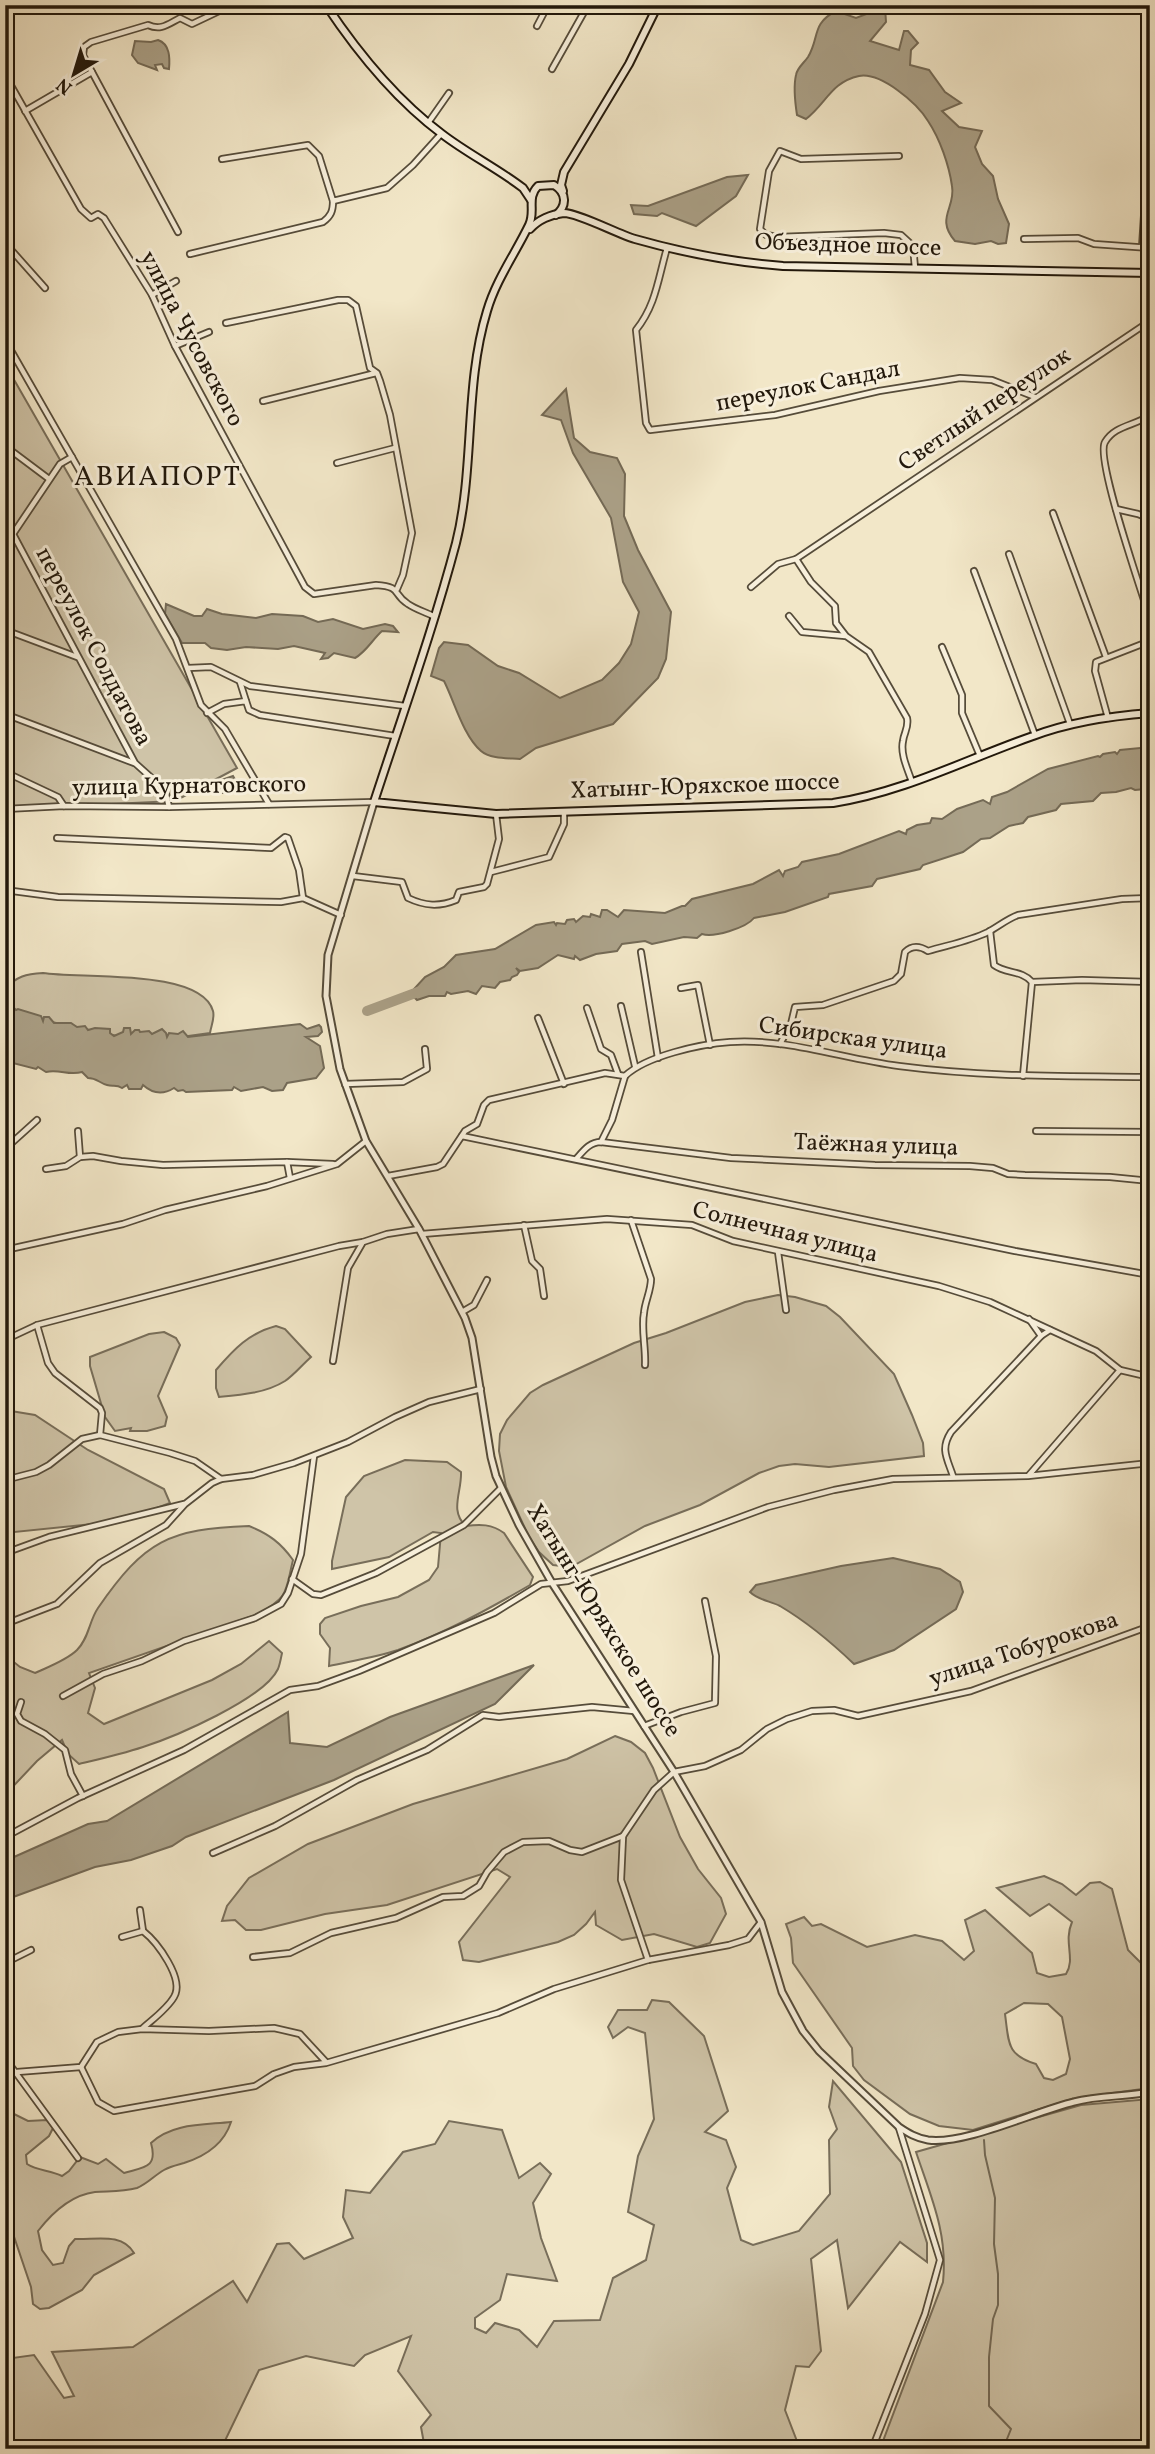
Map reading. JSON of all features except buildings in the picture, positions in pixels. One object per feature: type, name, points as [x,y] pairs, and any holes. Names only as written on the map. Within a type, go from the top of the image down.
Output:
[{"type":"main road","points":[[326,5],[375,72],[441,134],[523,188],[539,215],[552,216],[564,204],[564,195],[554,185],[524,185],[515,182]]},
{"type":"main road","points":[[576,217],[569,208],[561,185],[565,172],[629,64],[658,5]]},
{"type":"main road","points":[[531,200],[541,185],[555,182],[565,172]]},
{"type":"main road","name":"Хатынг-Юряхское шоссе","points":[[533,208],[533,218],[508,261],[493,294],[481,331],[462,513],[456,541],[374,802],[496,814],[833,803],[880,794],[1070,724],[1150,713]]},
{"type":"main road","name":"Объездное шоссе","points":[[552,216],[565,213],[667,248],[735,262],[783,266],[1150,273]]},
{"type":"main road","name":"Хатынг-Юряхское шоссе","points":[[524,236],[538,221],[552,216]]},
{"type":"street","name":"улица Чусовского","points":[[178,232],[83,55],[84,47],[91,41],[148,25],[161,28],[180,18],[192,24],[232,5]]},
{"type":"street","points":[[537,26],[548,5]]},
{"type":"street","points":[[552,69],[588,5]]},
{"type":"street","points":[[25,111],[92,72]]},
{"type":"street","name":"улица Чусовского","points":[[5,75],[81,209],[91,218],[99,214],[104,218],[152,295],[174,346],[305,587],[314,594],[376,584],[397,589]]},
{"type":"street","points":[[428,123],[449,93]]},
{"type":"street","points":[[333,201],[387,187],[413,165],[441,134]]},
{"type":"street","points":[[1142,247],[1149,137]]},
{"type":"street","points":[[190,254],[323,222],[330,217],[333,209],[319,156],[308,145],[222,159]]},
{"type":"street","points":[[899,156],[801,159],[780,152],[769,170],[760,229],[766,235],[778,237],[884,233],[901,235],[913,246],[915,268]]},
{"type":"street","points":[[1024,239],[1078,239],[1094,244],[1150,248]]},
{"type":"street","points":[[5,243],[45,288]]},
{"type":"street","name":"переулок Сандал","points":[[667,248],[652,304],[636,330],[646,423],[650,430],[775,415],[887,389],[960,377],[992,380],[1035,397]]},
{"type":"street","points":[[152,295],[176,281]]},
{"type":"street","points":[[226,323],[348,300],[356,306],[370,368],[377,373],[390,415],[412,533],[403,575],[397,589],[405,602],[433,616]]},
{"type":"street","name":"Светлый переулок","points":[[751,586],[778,564],[796,559],[1150,321]]},
{"type":"street","points":[[174,346],[209,332]]},
{"type":"street","points":[[5,340],[176,639],[201,705],[225,729],[269,804]]},
{"type":"street","points":[[263,401],[377,373]]},
{"type":"street","points":[[1150,415],[1121,427],[1109,436],[1102,446],[1103,462],[1115,509],[1150,619]]},
{"type":"street","points":[[5,446],[49,479]]},
{"type":"street","points":[[337,463],[395,448]]},
{"type":"street","name":"переулок Солдатова","points":[[13,534],[60,464],[72,457]]},
{"type":"street","points":[[1115,509],[1150,519]]},
{"type":"street","points":[[1053,513],[1106,657]]},
{"type":"street","name":"переулок Солдатова","points":[[5,532],[13,534],[135,763],[165,790],[169,807]]},
{"type":"street","points":[[1009,554],[1070,724]]},
{"type":"street","points":[[796,559],[811,582],[835,606],[836,623],[846,636],[869,652],[907,718],[909,726],[902,739],[902,746],[912,783]]},
{"type":"street","points":[[974,571],[1035,735]]},
{"type":"street","points":[[789,616],[802,632],[846,636]]},
{"type":"street","points":[[5,630],[78,657]]},
{"type":"street","points":[[1108,718],[1094,667],[1096,662],[1150,641]]},
{"type":"street","points":[[942,648],[962,695],[962,713],[980,756]]},
{"type":"street","points":[[188,668],[211,667],[250,686],[405,706]]},
{"type":"street","points":[[240,682],[249,710],[260,715],[395,736]]},
{"type":"street","points":[[207,713],[224,704],[246,701]]},
{"type":"street","points":[[5,715],[135,763]]},
{"type":"street","points":[[5,772],[58,797],[64,806]]},
{"type":"street","name":"улица Курнатовского","points":[[5,809],[374,802]]},
{"type":"street","name":"Хатынг-Юряхское шоссе","points":[[374,802],[328,955],[325,980],[344,1084],[366,1141],[420,1232],[462,1312],[472,1338],[491,1457],[502,1488],[552,1583],[674,1772],[761,1922],[782,1992],[803,2031],[819,2051],[898,2127],[912,2136],[930,2140],[951,2139],[1077,2101],[1150,2092]]},
{"type":"street","points":[[491,872],[549,857],[564,824],[564,813]]},
{"type":"street","points":[[353,876],[402,882],[408,898],[421,905],[443,905],[456,900],[459,892],[484,887],[491,872],[499,839],[496,814]]},
{"type":"street","points":[[57,838],[271,848],[285,837],[288,838],[299,870],[303,898]]},
{"type":"street","points":[[5,890],[58,897],[281,902],[303,898],[341,915]]},
{"type":"street","points":[[780,1044],[791,1024],[795,1007],[823,1005],[894,981],[901,974],[905,952],[913,947],[928,951],[990,931],[1004,920],[1039,911],[1122,899],[1150,898]]},
{"type":"street","points":[[990,931],[994,965],[1001,970],[1026,975],[1032,982],[1023,1076]]},
{"type":"street","points":[[641,952],[658,1058]]},
{"type":"street","points":[[1032,982],[1150,982]]},
{"type":"street","points":[[681,988],[698,985],[710,1045]]},
{"type":"street","points":[[621,1006],[635,1066]]},
{"type":"street","points":[[587,1009],[601,1049],[611,1055],[618,1074]]},
{"type":"street","points":[[538,1018],[564,1084]]},
{"type":"street","name":"Сибирская улица","points":[[625,1076],[635,1066],[658,1058],[729,1042],[780,1044],[898,1066],[1023,1076],[1150,1077]]},
{"type":"street","points":[[344,1084],[403,1082],[427,1069],[425,1049]]},
{"type":"street","points":[[388,1176],[438,1167],[447,1159],[465,1131],[477,1124],[484,1105],[489,1100],[605,1073],[625,1076],[612,1120],[601,1142],[595,1142],[586,1148],[577,1158]]},
{"type":"street","points":[[5,1152],[6,1148],[37,1120]]},
{"type":"street","points":[[1036,1130],[1150,1132]]},
{"type":"street","points":[[78,1131],[80,1157]]},
{"type":"street","points":[[463,1136],[1015,1251],[1150,1275]]},
{"type":"street","points":[[5,1250],[123,1224],[165,1210],[337,1164],[366,1141]]},
{"type":"street","name":"Таёжная улица","points":[[601,1142],[731,1158],[875,1165],[970,1166],[993,1168],[1008,1174],[1150,1181]]},
{"type":"street","points":[[46,1169],[66,1166],[80,1157],[93,1156],[163,1165],[287,1162],[337,1164]]},
{"type":"street","points":[[287,1162],[290,1178]]},
{"type":"street","name":"Солнечная улица","points":[[5,1340],[37,1325],[387,1234],[607,1219],[692,1225],[733,1241],[939,1286],[990,1302],[1028,1318],[1096,1351],[1120,1370]]},
{"type":"street","points":[[631,1220],[651,1279],[643,1315],[647,1346],[646,1365]]},
{"type":"street","points":[[524,1225],[532,1261],[540,1269],[544,1296]]},
{"type":"street","points":[[333,1361],[348,1268],[363,1242]]},
{"type":"street","points":[[778,1252],[786,1310]]},
{"type":"street","points":[[462,1312],[474,1305],[487,1280]]},
{"type":"street","points":[[1028,1318],[1041,1336]]},
{"type":"street","points":[[37,1325],[48,1363],[55,1373],[100,1408],[100,1435]]},
{"type":"street","points":[[953,1476],[944,1442],[1041,1336],[1051,1329]]},
{"type":"street","points":[[1028,1476],[1120,1370],[1150,1377]]},
{"type":"street","points":[[5,1624],[57,1604],[100,1563],[157,1531],[185,1504],[221,1479],[253,1475],[314,1456],[429,1402],[481,1390]]},
{"type":"street","points":[[5,1480],[36,1472],[82,1439],[100,1435],[195,1461],[221,1479]]},
{"type":"street","points":[[63,1696],[110,1671],[142,1661],[184,1641],[265,1614],[281,1604],[286,1598],[304,1541],[314,1456]]},
{"type":"street","points":[[5,1838],[83,1796],[184,1750],[290,1690],[318,1686],[359,1671],[494,1613],[541,1584],[568,1581],[768,1507],[834,1490],[893,1479],[1028,1476],[1150,1463]]},
{"type":"street","points":[[292,1579],[313,1594],[321,1595],[376,1573],[464,1525],[502,1488]]},
{"type":"street","points":[[5,1553],[49,1537],[185,1504]]},
{"type":"street","points":[[645,1726],[715,1703],[716,1656],[705,1601]]},
{"type":"street","name":"улица Тобурокова","points":[[674,1772],[705,1766],[741,1750],[767,1729],[812,1711],[834,1710],[858,1716],[971,1691],[1150,1626]]},
{"type":"street","points":[[21,1702],[18,1714],[21,1721],[45,1734],[65,1750],[71,1774],[83,1796]]},
{"type":"street","points":[[213,1853],[275,1826],[357,1780],[428,1750],[483,1715],[499,1717],[592,1707],[635,1711]]},
{"type":"street","points":[[253,1957],[290,1953],[331,1933],[396,1918],[443,1897],[463,1895],[479,1886],[486,1872],[504,1852],[523,1842],[549,1841],[569,1850],[582,1852],[622,1836],[654,1790],[674,1772]]},
{"type":"street","points":[[622,1836],[621,1880],[648,1960]]},
{"type":"street","points":[[140,1910],[143,1931],[162,1949],[177,1989],[174,1997],[142,2029]]},
{"type":"street","points":[[81,2067],[98,2102],[114,2111],[255,2085],[294,2067],[326,2063],[498,2013],[554,1989],[648,1960],[748,1939],[761,1922]]},
{"type":"street","points":[[122,1937],[143,1931]]},
{"type":"street","points":[[5,1963],[31,1950]]},
{"type":"street","points":[[81,2067],[97,2042],[118,2032],[142,2029],[196,2031],[274,2028],[300,2034],[326,2063]]},
{"type":"street","points":[[5,2057],[78,2158]]},
{"type":"street","points":[[17,2072],[81,2067]]},
{"type":"street","points":[[872,2449],[925,2314],[940,2260],[898,2127]]},
{"type":"shaded area","points":[[885,7],[886,22],[870,41],[899,50],[904,31],[908,31],[918,43],[911,50],[910,65],[929,70],[945,92],[961,103],[942,111],[959,127],[982,131],[975,147],[982,164],[993,176],[998,199],[1009,224],[1006,243],[991,241],[975,244],[955,241],[949,233],[946,219],[952,186],[940,144],[923,114],[898,90],[878,79],[859,76],[835,88],[806,119],[797,115],[794,90],[797,72],[812,50],[823,21],[836,11],[856,18]]},
{"type":"shaded area","points":[[158,40],[167,48],[169,69],[162,64],[155,65],[157,70],[138,63],[132,55],[135,41]]},
{"type":"shaded area","points":[[748,175],[736,196],[696,226],[662,213],[657,216],[634,214],[631,205],[648,206],[727,177]]},
{"type":"shaded area","points":[[5,364],[237,768],[175,801],[5,809]]},
{"type":"shaded area","points":[[566,389],[574,438],[590,452],[617,458],[625,474],[624,516],[638,550],[671,612],[666,659],[658,678],[613,724],[536,748],[520,759],[494,757],[481,751],[464,728],[444,681],[431,676],[439,648],[444,642],[468,645],[498,666],[519,673],[560,698],[602,680],[619,663],[631,644],[639,612],[623,582],[611,518],[573,453],[561,420],[542,415]]},
{"type":"shaded area","points":[[166,604],[194,616],[202,616],[207,609],[222,614],[256,618],[272,614],[303,616],[318,622],[333,619],[363,629],[385,624],[393,626],[398,632],[382,631],[355,658],[334,653],[321,659],[325,653],[294,646],[227,650],[211,648],[205,643],[182,643],[165,614]]},
{"type":"shaded area","points":[[1150,747],[1150,786],[1145,785],[1145,789],[1131,788],[1101,793],[1093,801],[1061,804],[1056,810],[1028,817],[1023,823],[1009,826],[990,838],[981,839],[963,852],[923,865],[920,869],[877,879],[872,886],[829,894],[828,897],[785,912],[754,918],[737,929],[721,933],[652,944],[645,941],[622,944],[617,951],[580,960],[575,956],[574,959],[558,955],[538,968],[520,971],[516,968],[519,972],[510,980],[500,982],[495,988],[482,986],[476,994],[468,991],[451,994],[447,992],[445,996],[429,996],[417,1000],[415,998],[414,989],[425,977],[444,967],[456,955],[495,949],[536,925],[554,922],[556,925],[565,924],[567,920],[574,919],[576,922],[583,916],[590,917],[591,914],[600,917],[602,910],[618,917],[624,910],[665,913],[685,906],[692,899],[753,884],[779,870],[783,876],[785,871],[798,867],[802,862],[839,854],[899,831],[906,834],[907,830],[917,825],[930,823],[932,818],[942,819],[957,809],[983,800],[990,804],[992,797],[1007,792],[1048,769],[1100,757],[1103,754],[1117,754],[1120,750]]},
{"type":"shaded area","points":[[233,776],[241,790],[238,793],[198,793],[198,786]]},
{"type":"shaded area","points":[[43,973],[137,978],[187,988],[204,997],[213,1011],[210,1033],[145,1042],[5,1012],[5,989],[22,976]]},
{"type":"shaded area","points":[[14,1008],[41,1016],[43,1021],[44,1017],[49,1017],[54,1023],[71,1023],[77,1027],[85,1026],[88,1030],[110,1029],[114,1036],[123,1032],[124,1028],[130,1028],[131,1034],[139,1030],[152,1034],[162,1029],[167,1037],[169,1033],[178,1034],[183,1031],[188,1037],[300,1024],[307,1029],[319,1025],[322,1032],[318,1036],[306,1037],[320,1046],[324,1068],[316,1078],[287,1083],[283,1090],[272,1091],[263,1087],[241,1091],[234,1087],[232,1090],[186,1092],[174,1088],[158,1092],[143,1085],[141,1089],[129,1089],[127,1085],[122,1088],[109,1086],[88,1078],[82,1072],[46,1072],[38,1067],[36,1069],[5,1061],[5,1009]]},
{"type":"shaded area","points":[[778,1295],[826,1306],[840,1317],[894,1374],[923,1443],[924,1456],[829,1467],[795,1464],[779,1466],[759,1473],[700,1505],[645,1526],[571,1567],[553,1565],[539,1552],[529,1537],[506,1487],[499,1451],[500,1434],[507,1420],[530,1393],[543,1385],[634,1343],[745,1302]]},
{"type":"shaded area","points":[[276,1326],[285,1329],[311,1357],[292,1376],[278,1385],[253,1393],[219,1397],[216,1370],[243,1343]]},
{"type":"shaded area","points":[[164,1332],[176,1338],[180,1345],[158,1396],[167,1417],[165,1426],[147,1431],[130,1431],[131,1428],[115,1431],[105,1417],[90,1366],[90,1357],[149,1334]]},
{"type":"shaded area","points":[[5,1410],[35,1415],[88,1450],[164,1489],[170,1503],[122,1521],[5,1533]]},
{"type":"shaded area","points":[[405,1460],[447,1462],[461,1472],[457,1508],[461,1520],[466,1526],[486,1525],[504,1533],[533,1577],[530,1585],[432,1636],[398,1650],[329,1666],[330,1648],[320,1634],[320,1624],[325,1618],[398,1597],[429,1580],[438,1567],[441,1533],[433,1532],[389,1557],[332,1569],[346,1497],[364,1476]]},
{"type":"shaded area","points":[[249,1526],[274,1540],[293,1560],[287,1587],[281,1598],[258,1614],[89,1673],[95,1688],[88,1713],[104,1724],[212,1680],[241,1664],[269,1641],[282,1653],[278,1669],[269,1681],[217,1716],[127,1752],[79,1764],[68,1754],[62,1740],[37,1761],[5,1795],[5,1655],[20,1667],[35,1673],[63,1660],[81,1645],[98,1608],[130,1567],[145,1553],[178,1535]]},
{"type":"shaded area","points":[[893,1558],[940,1569],[960,1582],[963,1592],[956,1609],[894,1650],[854,1664],[800,1619],[750,1592],[756,1585],[841,1566]]},
{"type":"shaded area","points":[[534,1665],[495,1704],[334,1780],[186,1837],[172,1846],[131,1860],[95,1867],[5,1900],[5,1861],[88,1824],[107,1821],[288,1712],[290,1743],[327,1747],[390,1717]]},
{"type":"shaded area","points":[[615,1736],[631,1742],[645,1753],[680,1837],[698,1869],[721,1898],[726,1914],[710,1943],[697,1947],[654,1934],[622,1940],[596,1925],[595,1912],[574,1935],[558,1942],[479,1962],[463,1960],[459,1942],[510,1877],[497,1869],[387,1905],[325,1914],[261,1930],[246,1930],[235,1920],[222,1921],[227,1906],[249,1878],[308,1844],[413,1804],[567,1759]]},
{"type":"shaded area","points":[[1044,1876],[1062,1884],[1076,1895],[1090,1883],[1100,1882],[1112,1889],[1128,1950],[1150,1972],[1150,2088],[1075,2098],[973,2130],[939,2126],[910,2114],[864,2080],[853,2066],[852,2048],[793,1963],[791,1938],[786,1924],[804,1917],[812,1926],[821,1924],[867,1947],[915,1935],[942,1941],[964,1960],[974,1951],[965,1920],[985,1910],[1032,1953],[1037,1973],[1049,1977],[1066,1974],[1070,1962],[1069,1937],[1072,1922],[1049,1904],[1030,1916],[997,1888]],"holes":[[[1024,2003],[1048,2004],[1062,2017],[1070,2059],[1066,2074],[1053,2080],[1044,2078],[1036,2064],[1014,2052],[1005,2014]]]},
{"type":"shaded area","points":[[652,2000],[669,2002],[704,2036],[728,2111],[705,2132],[726,2140],[736,2167],[727,2188],[741,2240],[753,2245],[799,2231],[830,2194],[829,2140],[837,2129],[829,2107],[833,2081],[901,2162],[927,2243],[927,2262],[900,2242],[848,2308],[837,2240],[811,2259],[821,2351],[809,2367],[796,2366],[785,2410],[800,2449],[425,2449],[421,2427],[431,2415],[398,2371],[411,2336],[365,2355],[354,2366],[306,2356],[259,2370],[221,2449],[5,2449],[5,2359],[34,2355],[64,2398],[74,2396],[52,2352],[133,2347],[233,2281],[247,2302],[277,2244],[289,2243],[304,2259],[353,2238],[343,2217],[346,2190],[370,2193],[403,2152],[435,2144],[449,2121],[502,2130],[519,2178],[540,2163],[551,2174],[533,2203],[541,2238],[557,2281],[507,2274],[500,2300],[475,2318],[475,2328],[486,2333],[495,2323],[519,2330],[537,2347],[554,2321],[600,2320],[613,2278],[646,2260],[654,2225],[628,2212],[638,2156],[654,2119],[645,2033],[628,2027],[613,2038],[608,2027],[618,2010],[647,2010]]},
{"type":"shaded area","points":[[1150,2099],[1150,2449],[880,2449],[943,2282],[941,2231],[916,2152],[1081,2105]]},
{"type":"shaded area","points":[[10,2112],[28,2121],[47,2120],[53,2128],[49,2136],[26,2155],[27,2164],[62,2176],[80,2157],[98,2164],[106,2159],[124,2173],[138,2169],[151,2162],[151,2143],[159,2136],[178,2128],[231,2122],[219,2143],[200,2157],[167,2169],[137,2188],[95,2192],[78,2197],[49,2218],[38,2231],[42,2250],[53,2265],[63,2263],[69,2246],[75,2239],[115,2240],[129,2246],[134,2253],[94,2275],[82,2290],[49,2308],[40,2309],[33,2304],[31,2287],[5,2210],[5,2124]]},
{"type":"waterway","points":[[367,1011],[426,989]]},
{"type":"waterway","points":[[984,2140],[995,2198],[994,2244],[998,2274],[998,2305],[993,2319],[989,2357],[989,2406],[1011,2429],[1003,2449]]},
{"type":"district","name":"АВИАПОРТ","points":[[158,477]]}]
